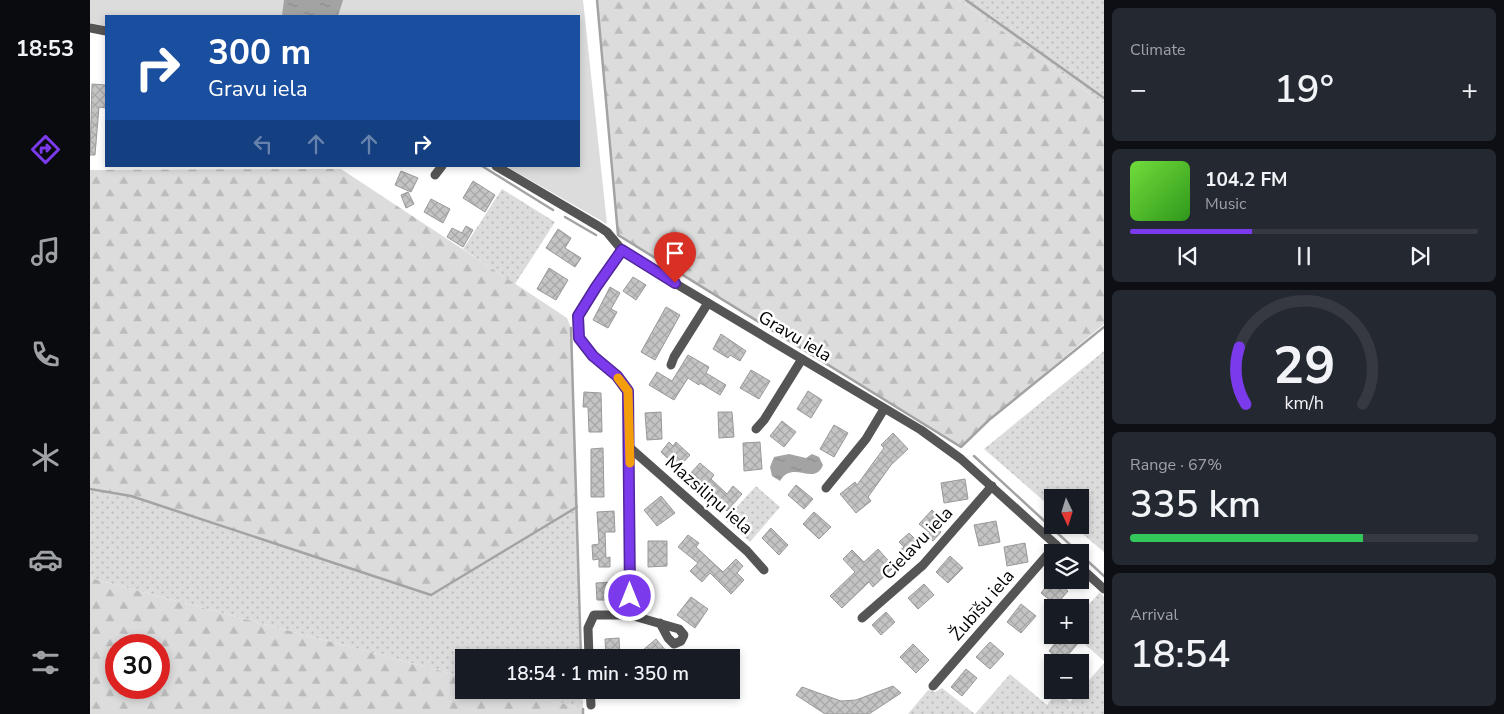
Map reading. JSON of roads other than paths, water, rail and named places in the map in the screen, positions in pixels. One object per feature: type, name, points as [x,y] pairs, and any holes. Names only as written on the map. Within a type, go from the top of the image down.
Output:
[{"type":"street","points":[[90,28],[105,30]]},
{"type":"street","points":[[435,175],[441,167]]},
{"type":"street","name":"Gravu iela","points":[[498,167],[607,232],[622,250],[921,430],[962,458],[1055,544]]},
{"type":"street","points":[[622,250],[578,316],[579,338],[593,356],[617,376],[628,391],[630,615]]},
{"type":"street","points":[[671,365],[674,357],[708,303]]},
{"type":"street","points":[[756,429],[764,420],[802,359]]},
{"type":"street","points":[[826,488],[866,439],[884,408]]},
{"type":"street","name":"Mazsiliņu iela","points":[[629,447],[747,551],[764,570]]},
{"type":"street","name":"Cielavu iela","points":[[862,618],[923,565],[992,486]]},
{"type":"street","name":"Žubīšu iela","points":[[933,686],[1044,559]]},
{"type":"street","points":[[1089,575],[1104,589]]},
{"type":"street","points":[[589,649],[588,628],[594,615],[630,615],[660,623]]},
{"type":"street","points":[[591,699],[591,705]]},
{"type":"water","points":[[284,0],[343,0],[338,15],[282,15]]},
{"type":"water","points":[[789,454],[806,458],[812,454],[819,457],[823,465],[814,474],[791,472],[780,481],[772,476],[770,467],[774,457]]},
{"type":"waterway","points":[[597,0],[618,235],[961,447],[989,420],[1104,327]]},
{"type":"waterway","points":[[966,0],[1104,98]]},
{"type":"waterway","points":[[484,167],[553,210]]},
{"type":"waterway","points":[[565,217],[596,235]]},
{"type":"waterway","points":[[571,328],[581,649]]},
{"type":"waterway","points":[[974,456],[1069,544]]},
{"type":"waterway","points":[[90,489],[131,496],[431,595],[577,507]]},
{"type":"waterway","points":[[1089,562],[1104,576]]},
{"type":"waterway","points":[[583,709],[583,714]]}]
